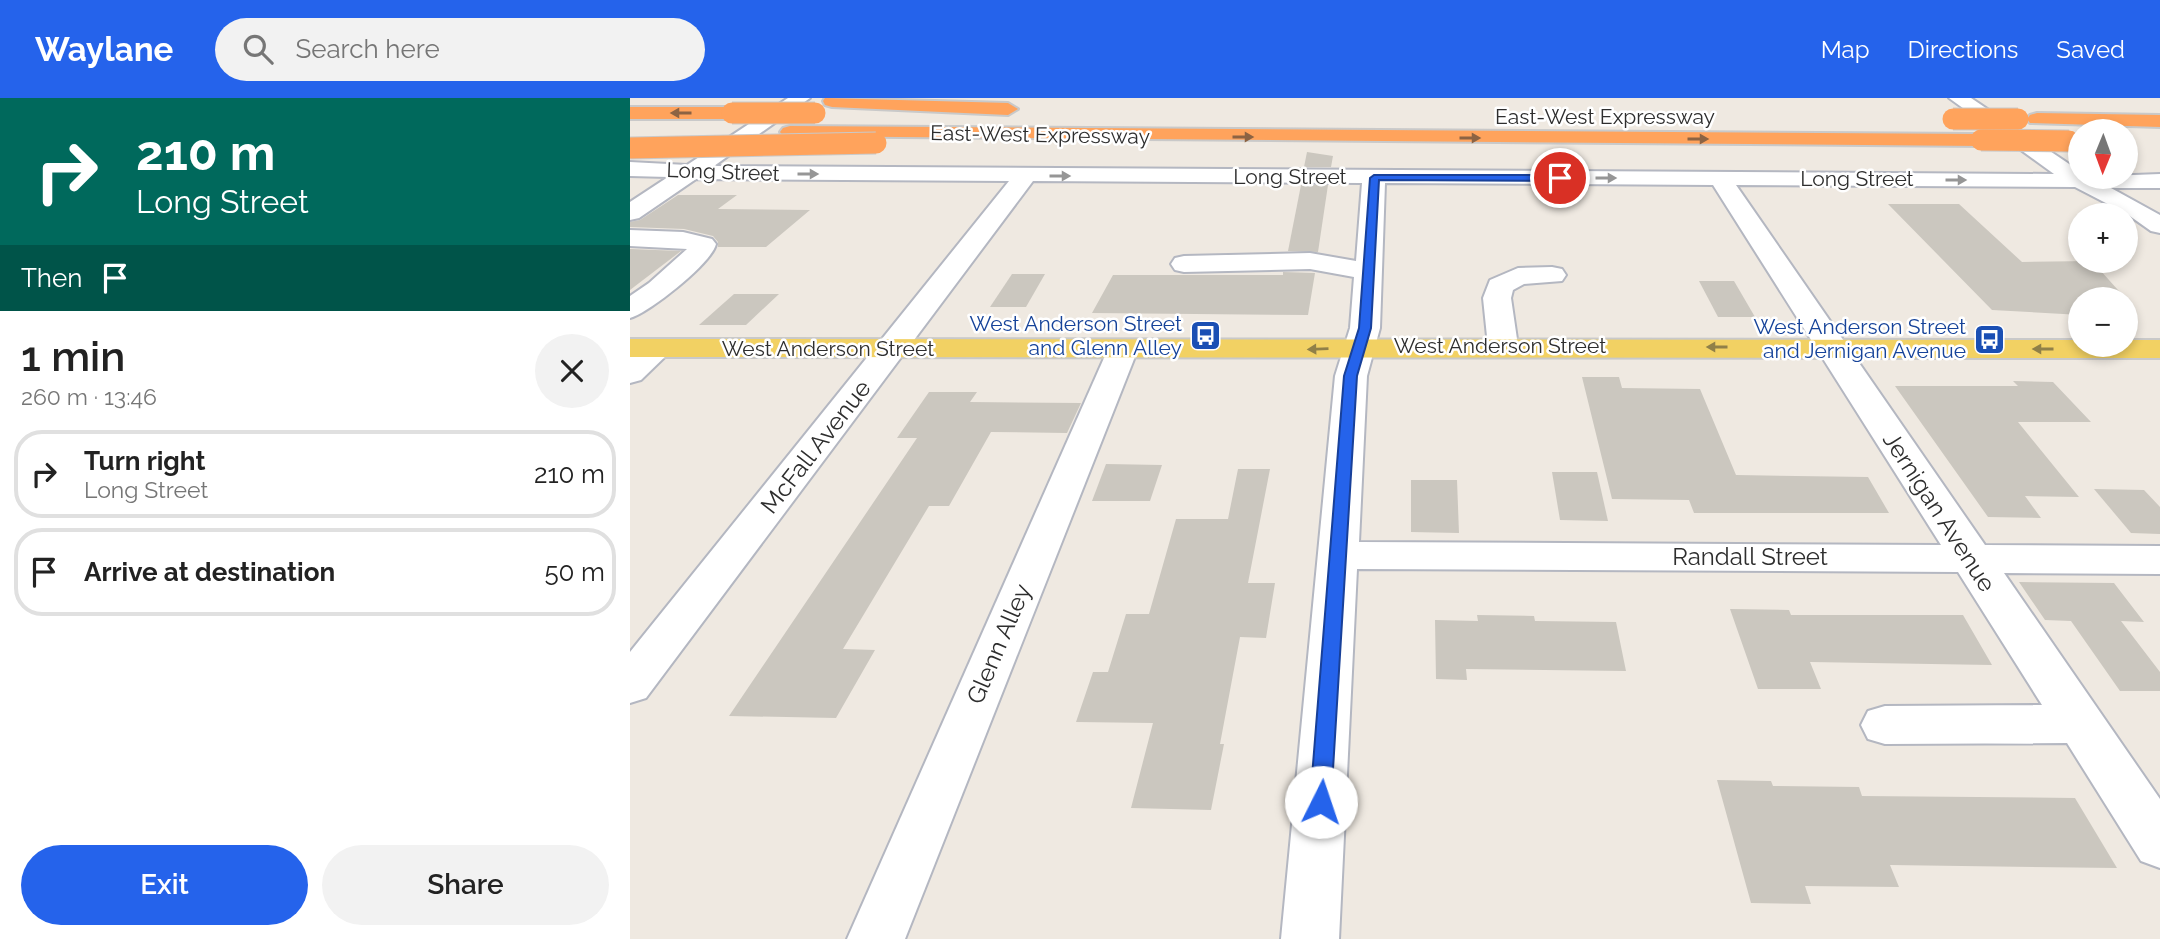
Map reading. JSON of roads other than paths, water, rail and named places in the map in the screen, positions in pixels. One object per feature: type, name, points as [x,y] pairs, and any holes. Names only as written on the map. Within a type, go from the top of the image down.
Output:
[{"type":"highway","points":[[725,106],[754,99],[1025,110]]},
{"type":"highway","name":"East-West Expressway","points":[[630,113],[725,106],[808,106],[1199,115]]},
{"type":"highway","points":[[1950,112],[2038,119],[2160,121]]},
{"type":"highway","name":"East-West Expressway","points":[[630,131],[2068,141]]},
{"type":"highway","points":[[630,148],[1174,136]]},
{"type":"main road","name":"West Anderson Street","points":[[644,348],[1276,350],[1503,346],[2160,349]]},
{"type":"street","points":[[630,212],[691,172],[808,106]]},
{"type":"street","points":[[1950,112],[2068,175]]},
{"type":"street","name":"Long Street","points":[[630,169],[691,172],[1374,178],[2068,180]]},
{"type":"street","name":"McFall Avenue","points":[[630,685],[1026,175]]},
{"type":"street","points":[[1310,939],[1351,376],[1365,328],[1374,178]]},
{"type":"street","name":"Jernigan Avenue","points":[[1720,178],[2160,844]]},
{"type":"street","name":"Long Street","points":[[2138,181],[2160,181]]},
{"type":"street","points":[[2085,189],[2096,203]]},
{"type":"street","points":[[2096,189],[2136,209],[2156,236]]},
{"type":"street","points":[[2138,231],[2156,236]]},
{"type":"street","points":[[630,238],[683,240],[703,244],[702,249],[660,289],[630,309]]},
{"type":"street","points":[[1184,264],[1310,261],[1369,271]]},
{"type":"street","points":[[1503,346],[1497,298],[1500,286],[1518,276],[1552,275]]},
{"type":"street","points":[[630,373],[644,348]]},
{"type":"street","name":"Glenn Alley","points":[[876,939],[1122,349]]},
{"type":"street","name":"Randall Street","points":[[1340,555],[2160,561]]},
{"type":"street","points":[[1885,724],[2080,724]]},
{"type":"place","name":"West Anderson Street and Glenn Alley","points":[[1205,336]]},
{"type":"place","name":"West Anderson Street and Jernigan Avenue","points":[[1989,339]]}]
